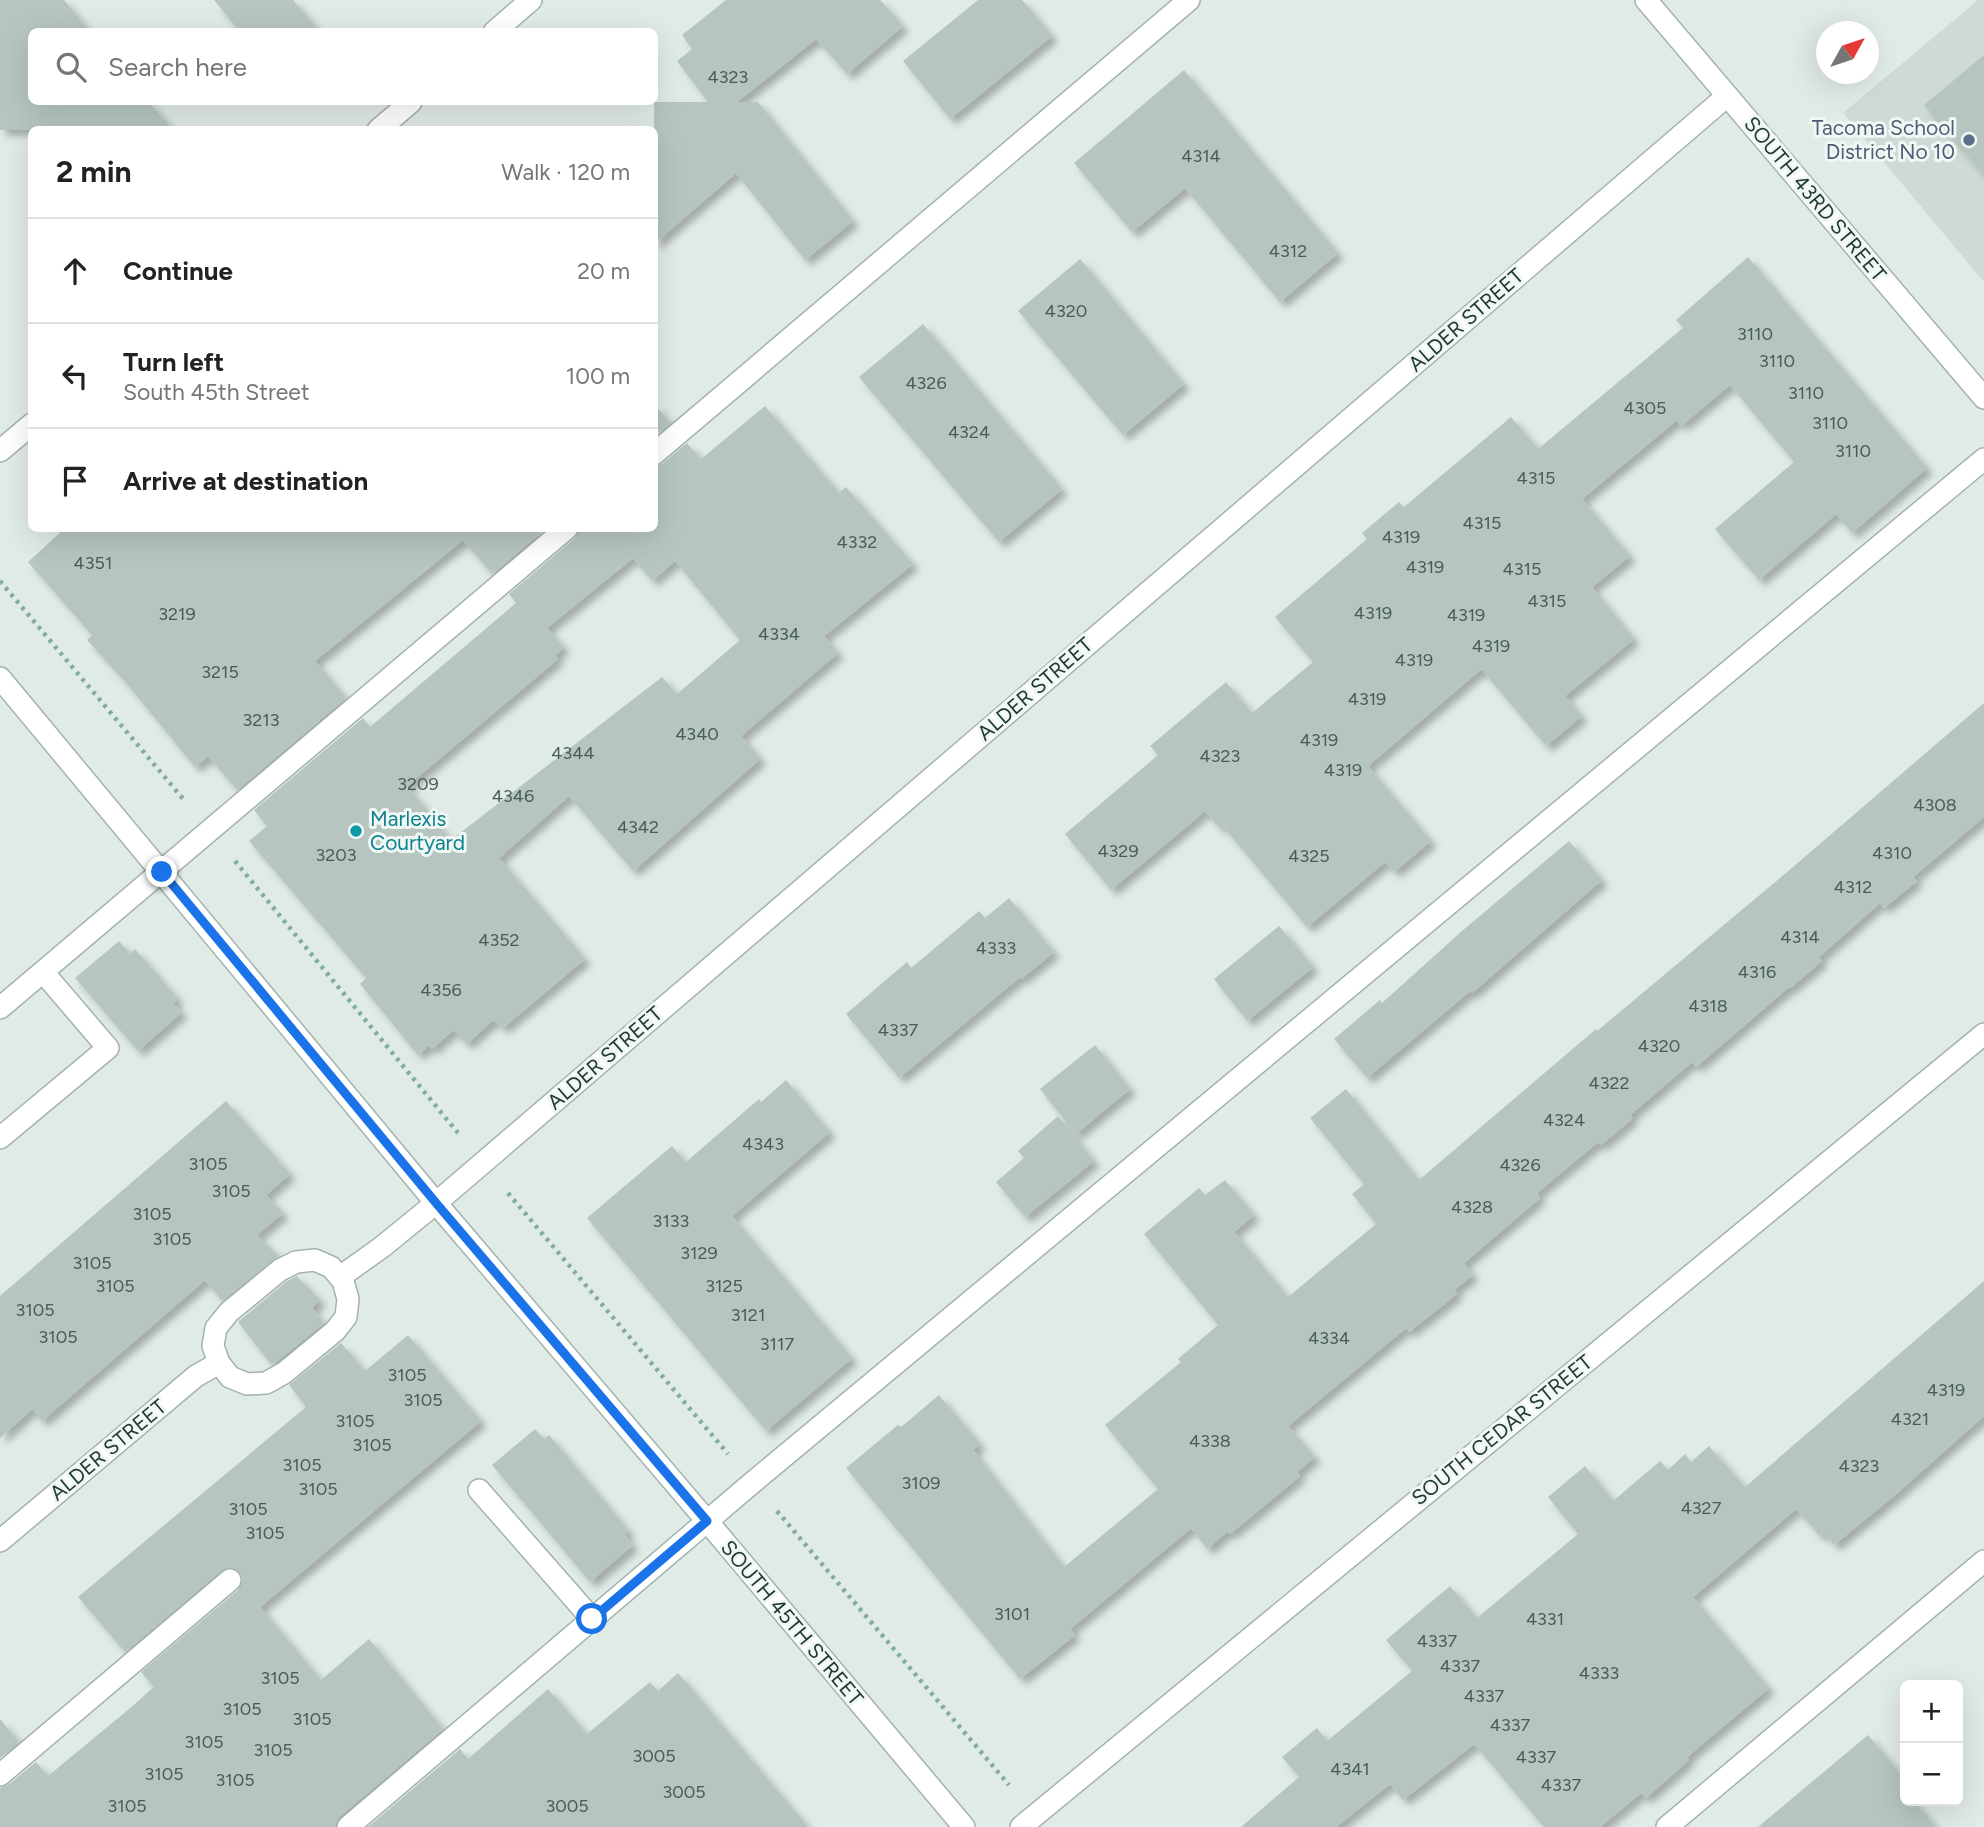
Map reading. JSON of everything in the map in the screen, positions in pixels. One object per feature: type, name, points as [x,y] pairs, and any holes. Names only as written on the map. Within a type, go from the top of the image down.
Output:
[{"type":"street","points":[[499,28],[531,0]]},
{"type":"street","points":[[658,451],[1189,0]]},
{"type":"street","name":"SOUTH 43RD STREET","points":[[1646,0],[1984,398]]},
{"type":"street","name":"ALDER STREET","points":[[340,1277],[382,1247],[483,1163],[1727,96]]},
{"type":"street","points":[[383,126],[407,105]]},
{"type":"street","points":[[0,451],[28,427]]},
{"type":"street","points":[[348,1827],[752,1483],[1984,459]]},
{"type":"street","points":[[0,1008],[562,532]]},
{"type":"street","name":"SOUTH 45TH STREET","points":[[0,678],[436,1203],[964,1827]]},
{"type":"street","points":[[0,1138],[108,1048],[43,972]]},
{"type":"street","name":"SOUTH CEDAR STREET","points":[[1028,1821],[1984,1034]]},
{"type":"street","points":[[315,1260],[331,1267],[340,1277],[348,1298],[346,1317],[335,1331],[284,1373],[266,1383],[247,1384],[230,1377],[219,1363],[213,1346],[216,1328],[229,1312],[280,1270],[296,1262],[315,1260]]},
{"type":"street","name":"ALDER STREET","points":[[0,1541],[195,1376],[219,1363]]},
{"type":"street","points":[[479,1490],[592,1619]]},
{"type":"street","points":[[1667,1827],[1984,1561]]},
{"type":"street","points":[[0,1775],[230,1580]]},
{"type":"path","points":[[0,581],[752,1483],[1028,1821]]},
{"type":"shaded area","points":[[1978,0],[1984,0],[1984,282],[1843,113]]},
{"type":"building","points":[[0,0],[64,0],[87,28],[28,28],[28,105],[152,105],[170,126],[28,126],[28,130],[0,130]]},
{"type":"building","points":[[214,0],[293,0],[315,26],[313,28],[237,28]]},
{"type":"building","points":[[726,0],[880,0],[903,26],[847,74],[816,39],[737,102],[758,102],[853,221],[805,260],[736,173],[658,241],[658,126],[654,126],[654,105],[658,105],[658,102],[708,102],[677,61],[692,49],[682,35]]},
{"type":"building","points":[[978,0],[1022,0],[1052,36],[950,119],[903,61]]},
{"type":"building","name":"Tacoma School District No 10","points":[[1984,55],[1984,175],[1924,105]]},
{"type":"building","points":[[1184,70],[1338,253],[1280,302],[1185,188],[1132,232],[1074,163]]},
{"type":"building","points":[[1748,257],[1927,468],[1852,533],[1836,514],[1759,580],[1715,529],[1794,462],[1730,385],[1681,426],[1677,420],[1582,499],[1630,556],[1592,587],[1634,639],[1565,696],[1582,716],[1546,746],[1483,671],[1479,671],[1368,766],[1431,841],[1394,872],[1385,862],[1307,927],[1222,825],[1219,828],[1205,811],[1111,890],[1065,834],[1158,755],[1150,746],[1226,682],[1252,713],[1313,662],[1275,617],[1367,539],[1362,533],[1399,502],[1404,507],[1511,417],[1538,449],[1683,328],[1676,320]]},
{"type":"building","points":[[1080,259],[1184,384],[1123,435],[1018,311]]},
{"type":"building","points":[[923,324],[1062,489],[999,542],[859,377]]},
{"type":"building","points":[[765,406],[839,493],[846,487],[913,564],[824,636],[838,653],[741,736],[760,758],[758,761],[633,871],[569,796],[499,858],[585,959],[503,1028],[493,1020],[467,1044],[453,1030],[432,1049],[429,1045],[418,1055],[360,984],[366,978],[249,841],[267,826],[254,810],[363,718],[370,727],[516,603],[509,594],[575,538],[578,532],[658,532],[658,466],[687,443],[701,459]],"holes":[[[633,558],[652,581],[675,561],[740,640],[677,694],[662,677],[451,840],[407,786],[558,659],[555,655],[564,647],[547,628]]]},
{"type":"building","points":[[658,408],[671,423],[658,433]]},
{"type":"building","points":[[61,532],[541,532],[492,574],[463,540],[315,661],[346,698],[237,790],[208,756],[195,767],[87,640],[92,635],[28,562]]},
{"type":"building","points":[[1984,703],[1984,817],[1913,877],[1917,881],[1884,908],[1880,903],[1819,957],[1822,961],[1790,988],[1696,1067],[1692,1062],[1630,1115],[1633,1118],[1601,1145],[1598,1142],[1537,1193],[1540,1198],[1464,1263],[1473,1275],[1454,1290],[1457,1294],[1409,1332],[1406,1328],[1288,1426],[1315,1457],[1297,1472],[1300,1476],[1230,1534],[1228,1531],[1207,1549],[1191,1528],[1070,1629],[1075,1635],[1020,1679],[846,1468],[939,1395],[980,1444],[973,1450],[1064,1567],[1158,1489],[1105,1425],[1181,1362],[1178,1359],[1218,1325],[1144,1234],[1199,1188],[1205,1195],[1225,1180],[1254,1215],[1234,1232],[1288,1297],[1376,1224],[1352,1194],[1364,1184],[1310,1118],[1346,1089],[1419,1180],[1596,1029],[1597,1031],[1786,873]]},
{"type":"building","points":[[1569,841],[1602,880],[1472,993],[1470,991],[1367,1078],[1334,1039],[1380,1000],[1382,1003]]},
{"type":"building","points":[[1009,898],[1054,952],[899,1078],[846,1014],[907,962],[911,968],[979,911],[985,918]]},
{"type":"building","points":[[1279,926],[1313,967],[1247,1021],[1214,979]]},
{"type":"building","points":[[119,941],[130,954],[135,949],[178,999],[173,1003],[182,1012],[138,1051],[75,978]]},
{"type":"building","points":[[1095,1045],[1130,1089],[1076,1134],[1040,1089]]},
{"type":"building","points":[[786,1080],[830,1132],[732,1216],[852,1358],[766,1431],[587,1218],[672,1146],[686,1162],[759,1099],[761,1102]]},
{"type":"building","points":[[226,1101],[290,1174],[266,1195],[283,1213],[257,1235],[278,1256],[222,1301],[205,1280],[42,1421],[32,1409],[0,1438],[0,1296]]},
{"type":"building","points":[[1058,1116],[1094,1161],[1025,1217],[996,1182],[1024,1158],[1018,1151]]},
{"type":"building","points":[[297,1276],[320,1300],[312,1308],[324,1323],[272,1365],[238,1322],[287,1281]]},
{"type":"building","points":[[1984,1281],[1984,1416],[1834,1545],[1824,1533],[1820,1536],[1796,1509],[1693,1597],[1769,1688],[1687,1757],[1689,1760],[1646,1798],[1641,1793],[1600,1827],[1544,1827],[1474,1744],[1403,1800],[1390,1784],[1336,1827],[1241,1827],[1299,1777],[1282,1757],[1317,1728],[1327,1741],[1412,1671],[1386,1640],[1450,1586],[1477,1618],[1578,1534],[1548,1497],[1585,1466],[1613,1501],[1660,1461],[1668,1470],[1685,1454],[1691,1462],[1709,1446],[1745,1487]]},
{"type":"building","points":[[408,1335],[481,1421],[260,1607],[321,1680],[369,1639],[443,1729],[339,1817],[335,1827],[0,1827],[0,1788],[8,1785],[36,1762],[48,1776],[129,1709],[154,1687],[141,1672],[238,1590],[243,1578],[235,1568],[222,1570],[125,1652],[78,1597],[306,1407],[289,1385],[341,1343],[365,1371]]},
{"type":"building","points":[[535,1429],[544,1439],[549,1435],[629,1531],[624,1534],[633,1545],[590,1582],[492,1465]]},
{"type":"building","points":[[678,1673],[808,1827],[368,1827],[460,1749],[468,1759],[548,1689],[587,1734],[650,1682],[658,1691]]},
{"type":"building","points":[[0,1719],[19,1742],[0,1758]]},
{"type":"building","points":[[1868,1735],[1900,1774],[1900,1806],[1918,1806],[1936,1827],[1758,1827]]},
{"type":"place","name":"Tacoma School District No 10","points":[[1969,140]]},
{"type":"place","name":"Marlexis Courtyard","points":[[356,831]]},
{"type":"route","points":[[162,872],[436,1203],[707,1521],[592,1619]]}]
